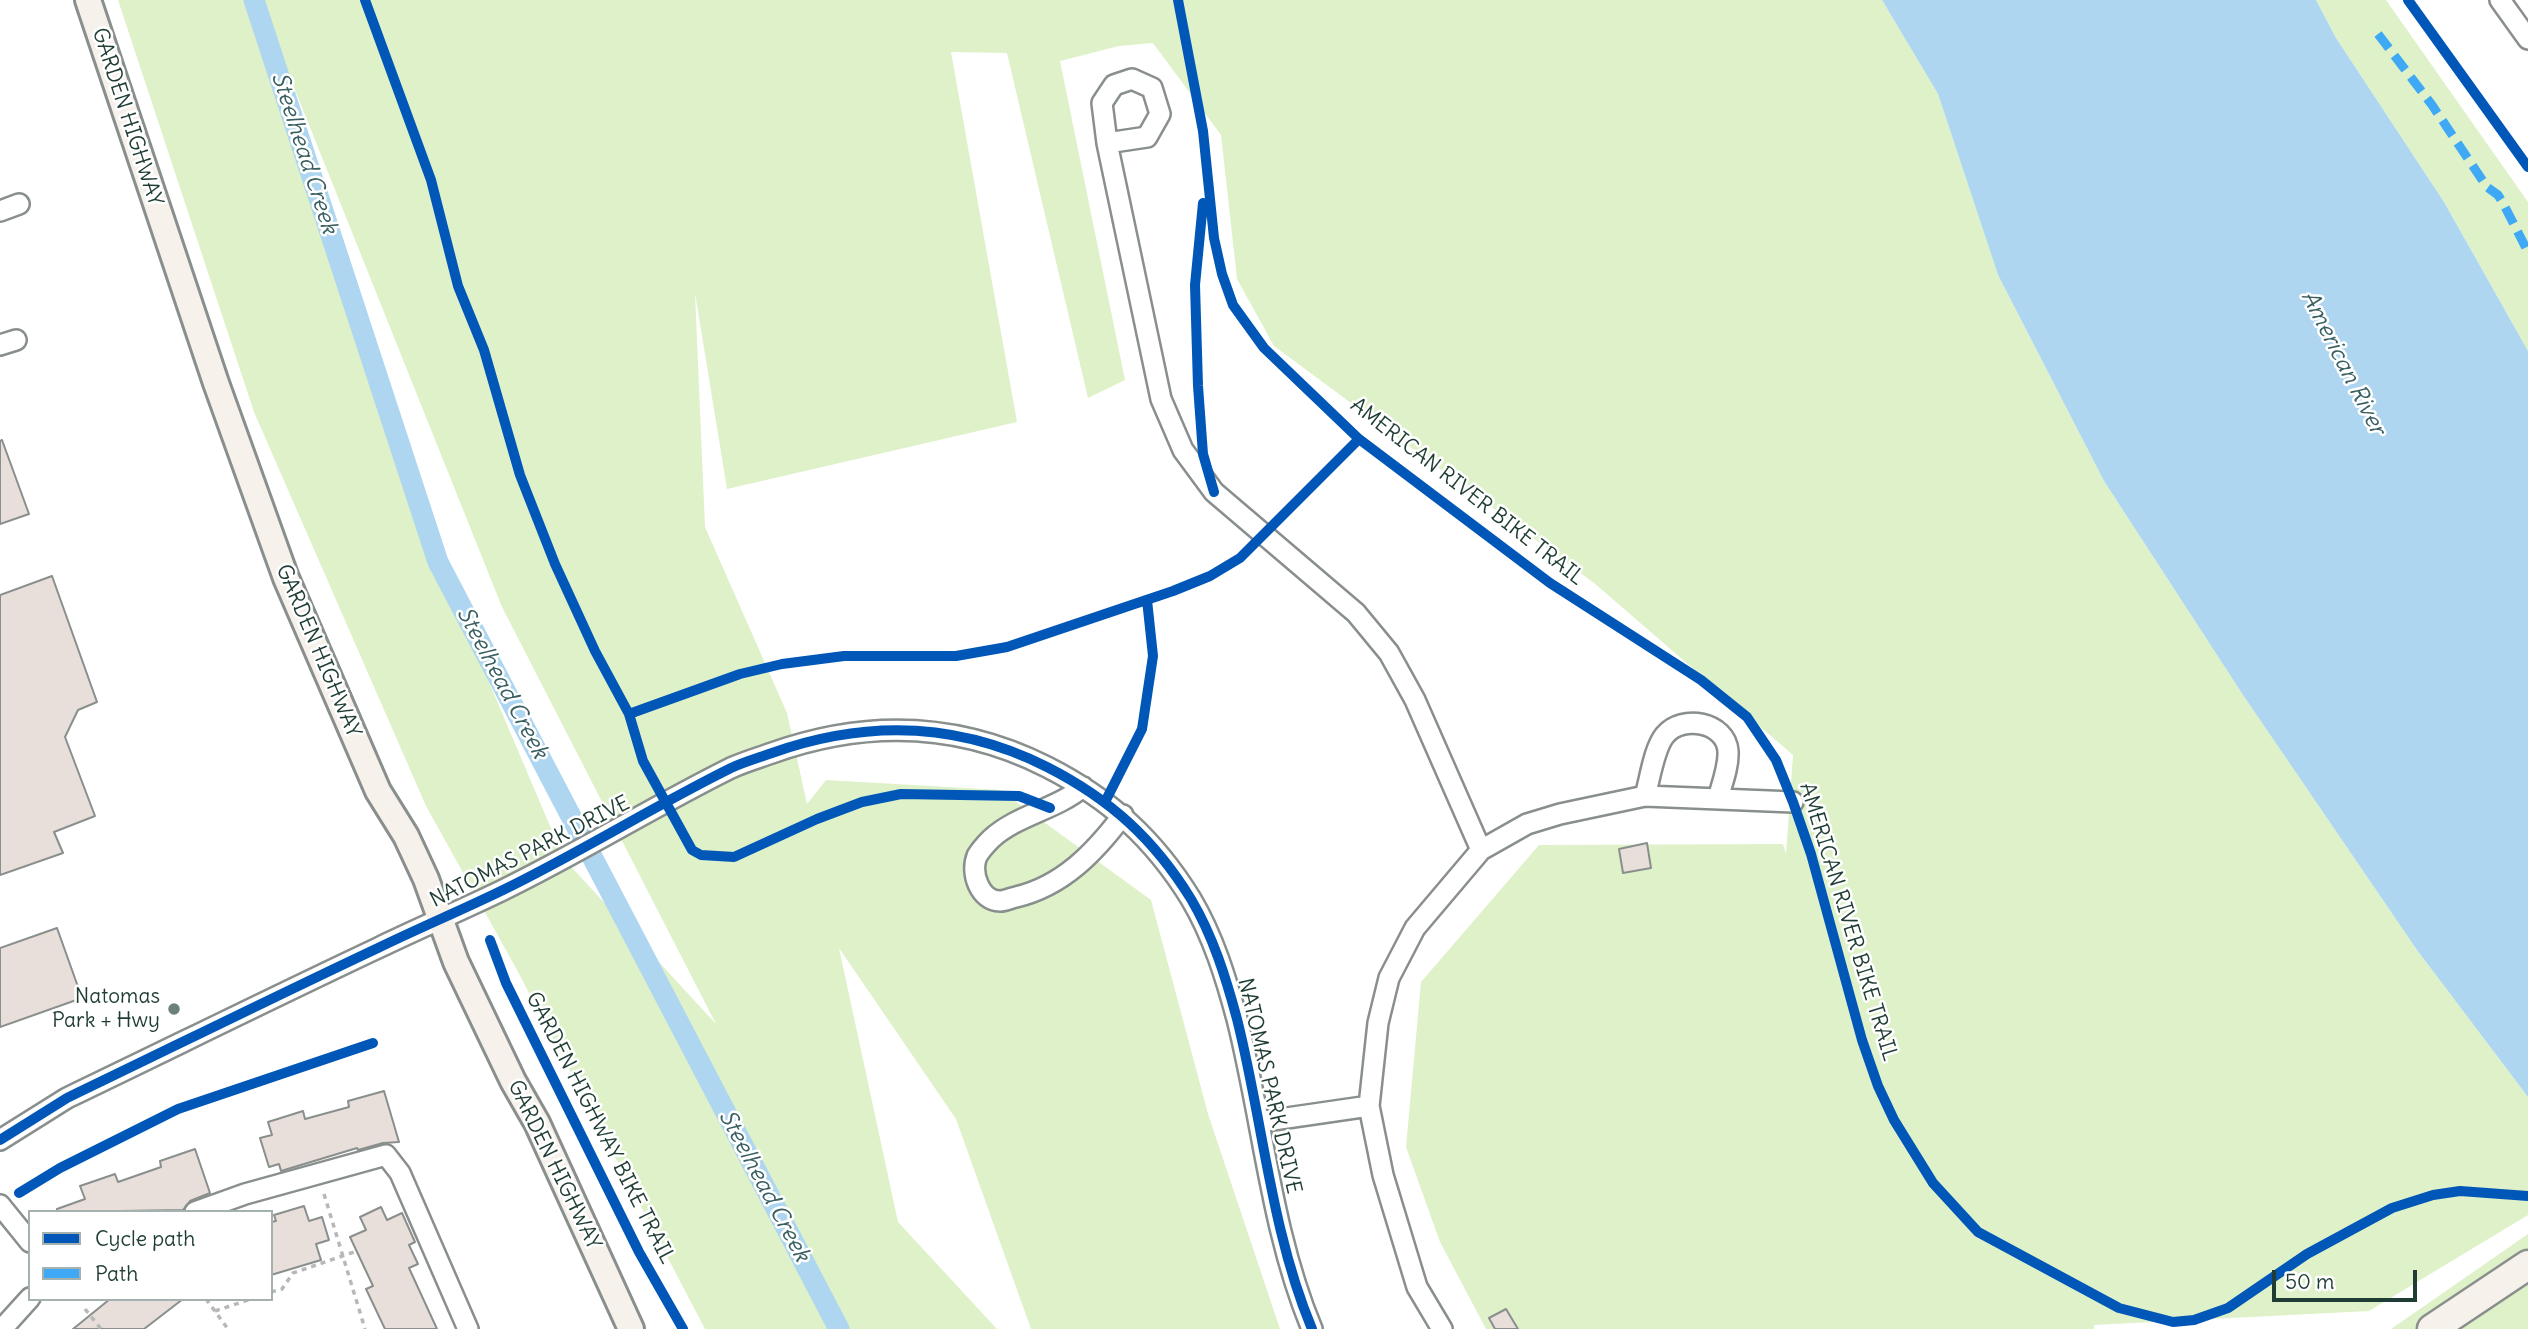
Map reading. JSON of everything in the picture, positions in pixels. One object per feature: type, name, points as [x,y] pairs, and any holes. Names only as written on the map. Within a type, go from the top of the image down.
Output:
[{"type":"highway","points":[[2432,1329],[2528,1265]]},
{"type":"main road","name":"GARDEN HIGHWAY","points":[[88,0],[216,383],[286,578],[378,791],[406,836],[426,879],[456,962],[513,1081],[537,1123],[629,1329]]},
{"type":"street","points":[[2500,0],[2528,38]]},
{"type":"street","points":[[1107,143],[1161,399],[1183,450],[1214,492],[1356,613],[1389,653],[1415,700],[1481,850]]},
{"type":"street","points":[[0,211],[19,204]]},
{"type":"street","points":[[1645,796],[1658,747],[1665,733],[1681,724],[1703,722],[1718,732],[1729,748],[1718,798]]},
{"type":"street","name":"NATOMAS PARK DRIVE","points":[[0,1140],[67,1098],[504,890],[734,767],[823,737],[867,730],[914,729],[966,737],[1022,754],[1083,787],[1123,815],[1160,854],[1192,901],[1214,945],[1242,1040],[1297,1293],[1312,1329]]},
{"type":"street","points":[[1083,787],[1068,799],[1020,820],[991,839],[977,857],[976,880],[984,894],[999,901],[1028,894],[1063,878],[1100,846],[1123,815]]},
{"type":"street","points":[[1442,1329],[1417,1287],[1383,1175],[1369,1106],[1378,1023],[1389,978],[1415,928],[1481,850],[1527,824],[1560,814],[1645,796],[1793,802]]},
{"type":"street","points":[[1259,1122],[1369,1106]]},
{"type":"street","points":[[201,1210],[245,1194],[386,1155],[400,1173],[468,1329]]},
{"type":"street","points":[[0,1205],[28,1240]]},
{"type":"street","points":[[2,1329],[28,1300]]},
{"type":"path","points":[[324,1194],[365,1329]]},
{"type":"path","points":[[273,1291],[282,1289],[293,1273],[357,1251]]},
{"type":"path","points":[[208,1301],[228,1329]]},
{"type":"path","points":[[215,1311],[245,1301]]},
{"type":"path","points":[[85,1309],[101,1329]]},
{"type":"green space","points":[[118,0],[247,0],[438,562],[564,859],[716,1024],[502,607],[259,0],[1882,0],[1938,94],[1998,275],[2104,481],[2243,695],[2417,950],[2528,1097],[2528,1215],[2369,1311],[2094,1325],[2094,1329],[1486,1329],[1440,1242],[1406,1147],[1421,982],[1539,845],[1783,844],[1786,854],[1793,755],[1594,583],[1274,346],[1237,279],[1221,135],[1153,43],[1119,46],[1060,61],[1125,380],[1088,398],[1007,53],[951,52],[1017,422],[727,489],[695,293],[705,527],[787,713],[807,804],[826,780],[1000,790],[1151,900],[1208,1114],[1280,1329],[1031,1329],[956,1119],[839,948],[898,1222],[997,1329],[705,1329],[517,970],[426,806],[254,412]]},
{"type":"green space","points":[[2316,0],[2386,0],[2528,202],[2528,351],[2444,202],[2336,38]]},
{"type":"green space","points":[[2528,1234],[2528,1329],[2391,1329]]},
{"type":"water","name":"American River","points":[[1882,0],[2316,0],[2336,38],[2444,202],[2528,351],[2528,1097],[2417,950],[2243,695],[2104,481],[1998,275],[1938,94]]},
{"type":"building","points":[[2,440],[29,514],[0,524],[0,441]]},
{"type":"building","points":[[52,576],[97,702],[78,710],[65,737],[95,816],[54,832],[63,853],[0,875],[0,595]]},
{"type":"building","points":[[1647,843],[1651,868],[1623,873],[1619,849]]},
{"type":"building","points":[[57,928],[82,998],[0,1027],[0,948]]},
{"type":"building","points":[[384,1091],[399,1142],[358,1150],[357,1148],[281,1171],[279,1164],[269,1167],[260,1138],[272,1135],[268,1122],[303,1111],[305,1119],[349,1107],[348,1101]]},
{"type":"building","points":[[195,1149],[210,1193],[190,1201],[183,1210],[57,1210],[85,1199],[80,1186],[115,1174],[118,1182],[161,1167],[160,1161]]},
{"type":"building","points":[[304,1206],[309,1221],[322,1217],[329,1240],[316,1244],[321,1260],[273,1274],[273,1222],[276,1221],[274,1215]]},
{"type":"building","points":[[381,1207],[387,1220],[402,1213],[415,1242],[409,1245],[418,1264],[409,1268],[437,1329],[385,1329],[366,1289],[373,1286],[350,1237],[366,1230],[360,1217]]},
{"type":"building","points":[[108,1301],[180,1301],[144,1329],[73,1329]]},
{"type":"building","points":[[1506,1309],[1518,1329],[1495,1329],[1489,1318]]},
{"type":"waterway","name":"Steelhead Creek","points":[[254,0],[438,562],[839,1329]]},
{"type":"marked path","points":[[2378,34],[2432,105],[2487,187],[2498,195],[2528,252]]},
{"type":"cycle path","points":[[365,0],[431,180],[458,286],[484,350],[520,475],[555,564],[595,651],[629,714],[643,761],[692,850],[701,855],[734,857],[817,819],[862,802],[901,794],[1019,796],[1050,808]]},
{"type":"cycle path","name":"AMERICAN RIVER BIKE TRAIL","points":[[1178,0],[1203,131],[1214,238],[1222,274],[1233,305],[1264,348],[1359,439],[1550,583],[1701,680],[1747,717],[1776,760],[1793,802],[1811,854],[1862,1040],[1878,1086],[1894,1120],[1933,1183],[1978,1232],[2119,1308],[2173,1322],[2194,1320],[2228,1308],[2307,1254],[2392,1208],[2433,1195],[2460,1191],[2528,1196]]},
{"type":"cycle path","points":[[2408,0],[2528,167]]},
{"type":"cycle path","points":[[1203,203],[1195,285],[1198,386],[1203,454],[1214,492]]},
{"type":"cycle path","name":"AMERICAN RIVER BIKE TRAIL","points":[[629,714],[740,674],[782,664],[844,656],[956,656],[1007,647],[1173,591],[1210,576],[1240,558],[1359,439]]},
{"type":"cycle path","points":[[1105,802],[1142,729],[1153,656],[1147,600]]},
{"type":"cycle path","points":[[0,1140],[67,1098],[503,890],[736,766],[807,742],[842,735],[876,731],[945,734],[980,741],[1013,752],[1070,779],[1091,793],[1129,822],[1146,839],[1191,899],[1212,942],[1233,1004],[1277,1215],[1298,1292],[1312,1329]]},
{"type":"cycle path","name":"GARDEN HIGHWAY BIKE TRAIL","points":[[490,940],[506,983],[639,1252],[683,1329]]},
{"type":"cycle path","points":[[19,1193],[60,1168],[178,1109],[373,1043]]},
{"type":"place","name":"Natomas Park + Hwy","points":[[174,1009]]}]
